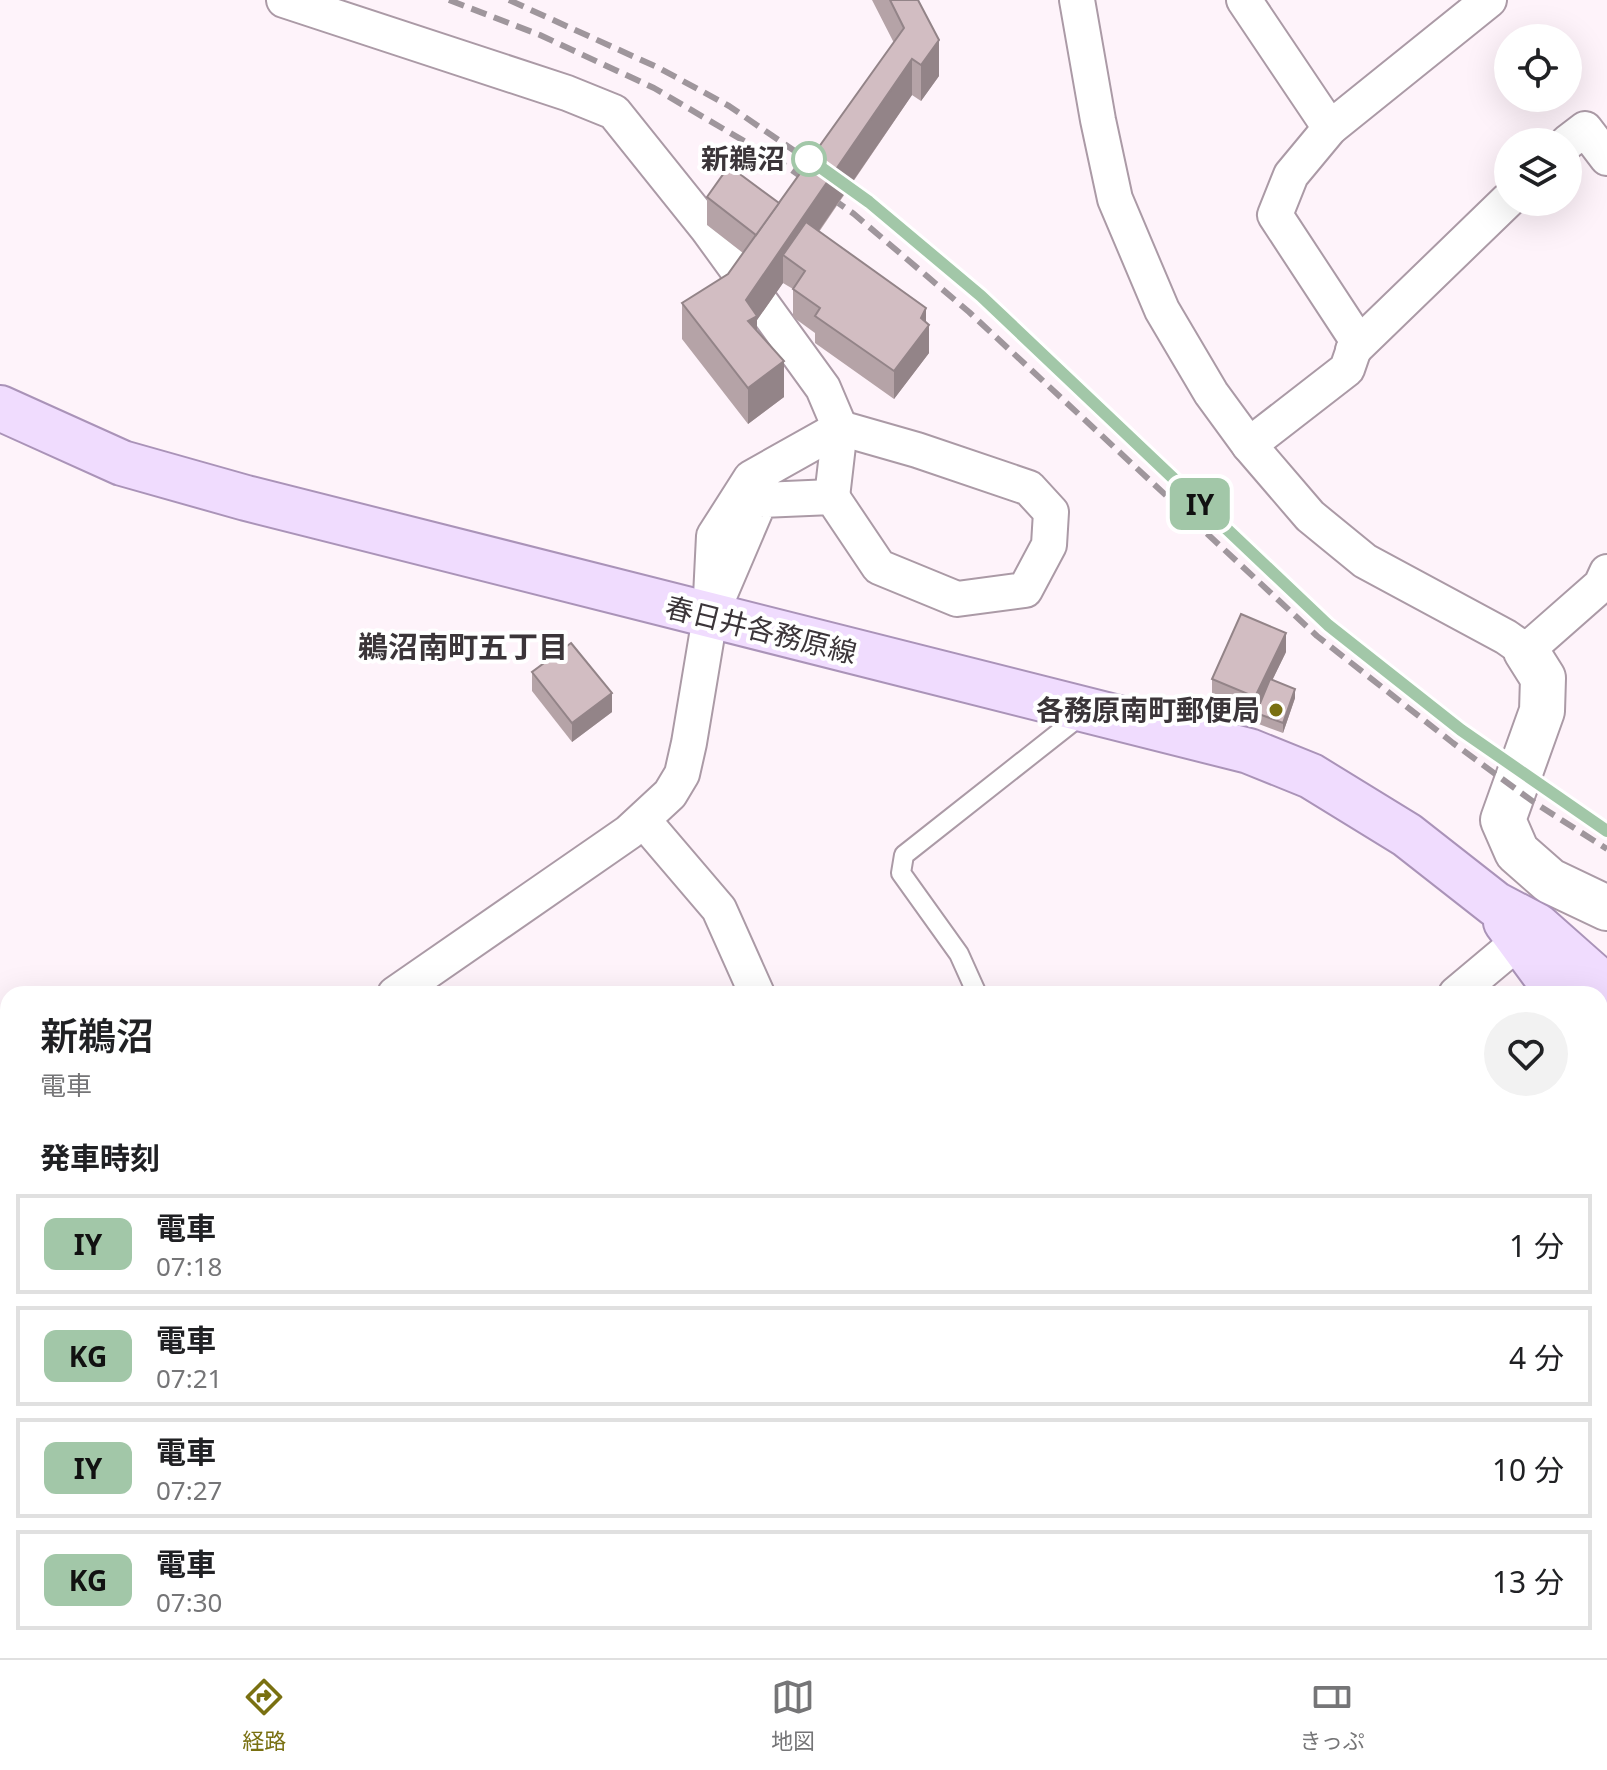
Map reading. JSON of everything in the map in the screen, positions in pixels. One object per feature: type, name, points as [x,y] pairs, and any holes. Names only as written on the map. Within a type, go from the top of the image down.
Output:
[{"type":"main road","name":"春日井各務原線","points":[[2,412],[122,463],[246,498],[1249,751],[1311,776],[1407,835],[1495,904],[1537,926],[1605,986]]},
{"type":"main road","name":"春日井各務原線","points":[[1495,904],[1518,942],[1553,986]]},
{"type":"street","points":[[284,0],[567,93],[614,112],[707,228],[823,388],[840,428],[832,497],[879,567],[957,599],[1025,590],[1049,545],[1051,512],[1029,488],[840,428],[751,478],[714,536],[710,617],[682,774],[670,794],[643,820],[406,986]]},
{"type":"street","points":[[1077,0],[1115,199],[1162,310],[1211,393],[1249,445],[1310,516],[1365,561],[1506,637],[1526,651],[1543,678],[1542,711],[1503,820],[1517,852],[1550,881],[1607,908]]},
{"type":"street","points":[[1244,0],[1330,128]]},
{"type":"street","points":[[1249,445],[1347,369],[1357,340],[1275,215],[1291,175],[1330,128],[1489,0]]},
{"type":"street","points":[[1582,131],[1585,129],[1607,158]]},
{"type":"street","points":[[1353,350],[1494,214]]},
{"type":"street","points":[[710,617],[760,500],[832,497]]},
{"type":"street","points":[[1526,651],[1601,585],[1607,572]]},
{"type":"street","points":[[643,820],[719,909],[753,986]]},
{"type":"street","points":[[1466,986],[1518,942]]},
{"type":"lane","points":[[973,986],[959,954],[901,873],[904,855],[1086,711]]},
{"type":"building","points":[[890,0],[918,0],[939,40],[921,65],[912,59],[746,300],[757,316],[748,321],[784,361],[748,388],[682,303],[728,274],[904,28]]},
{"type":"building","points":[[729,166],[779,203],[756,235],[707,197]]},
{"type":"building","points":[[806,222],[926,308],[921,318],[929,325],[894,371],[815,316],[820,308],[793,289],[805,271],[783,255]]},
{"type":"building","points":[[1241,614],[1286,633],[1255,697],[1212,679]]},
{"type":"building","points":[[571,643],[612,693],[572,723],[532,672]]},
{"type":"building","name":"各務原南町郵便局","points":[[1270,679],[1295,689],[1283,723],[1256,713]]},
{"type":"railway","points":[[449,0],[540,35],[654,88],[783,164],[854,214],[969,312],[1317,636],[1453,743],[1535,803],[1607,849]]},
{"type":"railway","points":[[509,0],[659,68],[729,106],[869,202],[981,296],[1328,625],[1461,730],[1607,831]]},
{"type":"train","name":"IY","points":[[809,159],[869,202],[981,296],[1328,625],[1461,730],[1607,831]]},
{"type":"place","name":"新鵜沼","points":[[809,159]]},
{"type":"place","name":"各務原南町郵便局","points":[[1276,710]]},
{"type":"district","name":"鵜沼南町五丁目","points":[[463,648]]}]
